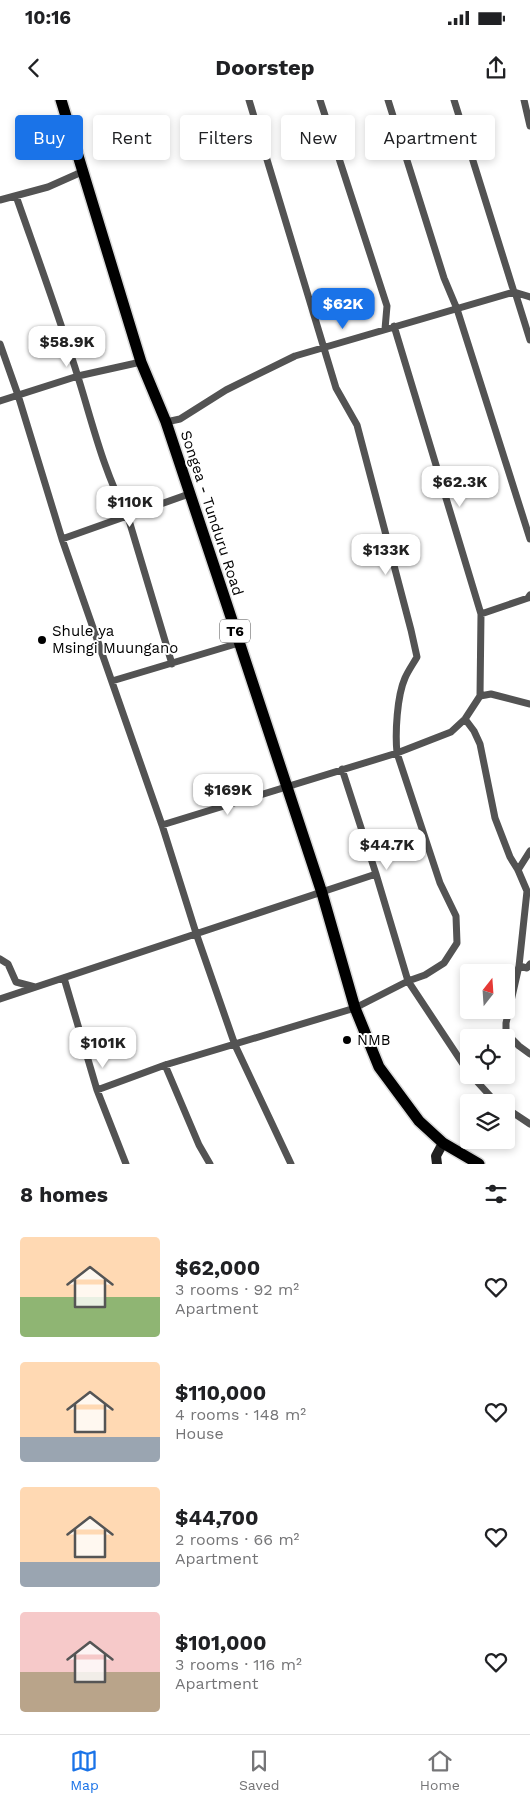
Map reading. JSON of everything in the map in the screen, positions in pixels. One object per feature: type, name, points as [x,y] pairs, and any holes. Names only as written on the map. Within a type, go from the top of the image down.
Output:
[{"type":"highway","name":"Songea - Tunduru Road","points":[[64,101],[141,362],[166,422],[322,893],[355,1008],[378,1067],[419,1121],[443,1143]]},
{"type":"highway","name":"T6","points":[[443,1143],[479,1164]]},
{"type":"main road","points":[[437,1164],[436,1156],[443,1143]]},
{"type":"street","points":[[98,1090],[165,1065],[355,1008],[408,981],[425,975],[444,963],[457,943],[456,916],[440,882],[397,753],[395,738],[404,679],[417,657],[389,542],[378,508],[357,425],[336,388],[249,100]]},
{"type":"street","points":[[320,100],[386,306],[385,329]]},
{"type":"street","points":[[388,100],[530,539]]},
{"type":"street","points":[[454,100],[530,340]]},
{"type":"street","points":[[524,100],[530,126]]},
{"type":"street","points":[[0,200],[48,187],[84,171]]},
{"type":"street","points":[[16,196],[78,376],[107,474],[116,496],[128,517],[172,664]]},
{"type":"street","points":[[166,422],[180,419],[226,390],[295,356],[515,292],[530,297]]},
{"type":"street","points":[[162,825],[397,753],[450,732],[465,719],[480,696],[481,614],[394,326]]},
{"type":"street","points":[[0,344],[18,395],[62,539],[162,825],[196,933],[235,1045],[291,1164]]},
{"type":"street","points":[[0,401],[78,376],[141,362]]},
{"type":"street","points":[[62,539],[189,494]]},
{"type":"street","points":[[481,614],[528,598],[530,595]]},
{"type":"street","points":[[112,681],[239,643]]},
{"type":"street","points":[[480,696],[491,694],[530,704]]},
{"type":"street","points":[[465,719],[474,731],[480,744],[495,818],[510,857],[527,891],[519,966],[506,1022],[506,1033],[530,1054]]},
{"type":"street","points":[[342,769],[408,981],[460,1059]]},
{"type":"street","points":[[518,870],[530,851]]},
{"type":"street","points":[[0,999],[376,874]]},
{"type":"street","points":[[0,959],[8,964],[16,982],[36,987]]},
{"type":"street","points":[[519,966],[527,968],[530,964]]},
{"type":"street","points":[[64,978],[98,1090],[126,1164]]},
{"type":"street","points":[[165,1065],[199,1145],[210,1164]]},
{"type":"street","points":[[479,1084],[488,1094]]},
{"type":"street","points":[[515,1114],[530,1124]]},
{"type":"place","name":"Shule ya Msingi Muungano","points":[[42,640]]},
{"type":"place","name":"NMB","points":[[347,1040]]}]
